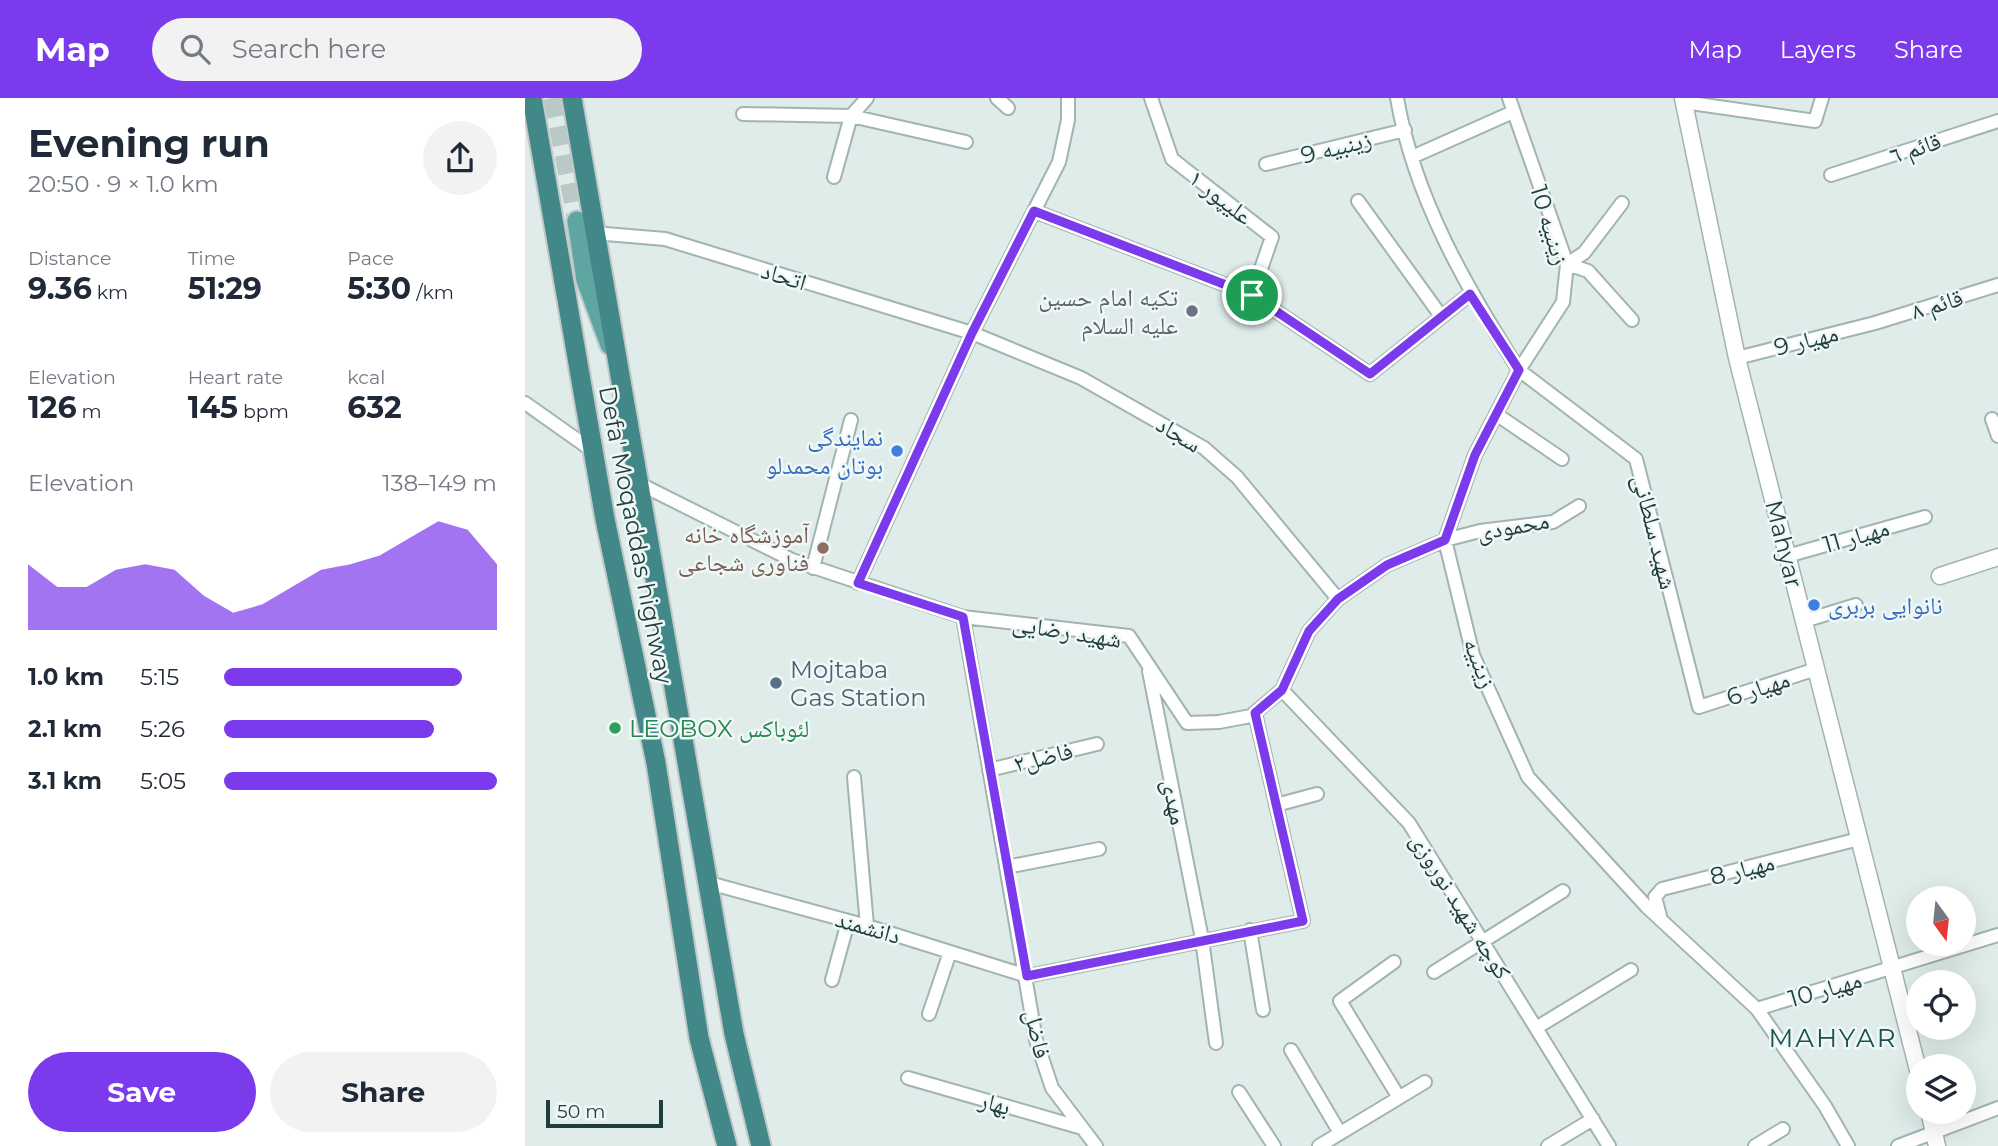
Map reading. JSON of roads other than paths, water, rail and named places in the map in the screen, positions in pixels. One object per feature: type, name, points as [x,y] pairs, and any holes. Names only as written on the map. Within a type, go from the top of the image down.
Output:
[{"type":"highway","name":"Defa' Moqaddas highway","points":[[532,98],[530,117],[593,451],[656,763],[699,1038],[727,1146]]},
{"type":"highway","name":"Defa' Moqaddas highway","points":[[572,98],[740,1063],[761,1146]]},
{"type":"main road","points":[[577,221],[586,281],[618,369]]},
{"type":"street","points":[[834,177],[851,116],[867,98]]},
{"type":"street","points":[[997,98],[1008,107]]},
{"type":"street","points":[[858,583],[972,333],[1059,162],[1068,120],[1068,98]]},
{"type":"street","name":"علیپور ۱","points":[[1151,98],[1173,159],[1272,237],[1252,295]]},
{"type":"street","points":[[1397,98],[1427,201],[1470,294],[1519,370],[1475,455],[1445,540]]},
{"type":"street","name":"زینبیه 10","points":[[1509,98],[1567,264],[1563,302],[1519,370]]},
{"type":"street","points":[[1683,100],[1815,121],[1822,98]]},
{"type":"street","name":"Mahyar","points":[[1683,100],[1737,358],[1914,1054]]},
{"type":"street","points":[[1412,157],[1513,112]]},
{"type":"street","points":[[743,114],[851,116],[966,142]]},
{"type":"street","name":"قائم ٦","points":[[1831,175],[1998,121]]},
{"type":"street","name":"زینبیه 9","points":[[1266,164],[1405,130]]},
{"type":"street","points":[[1358,201],[1441,316]]},
{"type":"street","points":[[1567,264],[1584,253],[1622,203]]},
{"type":"street","points":[[1034,211],[1252,295],[1370,374],[1470,294]]},
{"type":"street","name":"اتحاد","points":[[594,233],[665,239],[972,333]]},
{"type":"street","points":[[1567,264],[1588,271],[1632,320]]},
{"type":"street","name":"قائم ٨","points":[[1875,323],[1998,285]]},
{"type":"street","name":"مهیار 9","points":[[1737,358],[1875,323]]},
{"type":"street","name":"سجاد","points":[[972,333],[1081,378],[1204,448],[1237,477],[1338,599]]},
{"type":"street","name":"شهید سلطانی","points":[[1519,370],[1636,460],[1699,707]]},
{"type":"street","points":[[525,402],[593,451]]},
{"type":"street","points":[[1496,414],[1562,459]]},
{"type":"street","points":[[1992,419],[1998,436]]},
{"type":"street","points":[[813,568],[851,420]]},
{"type":"street","name":"شهید رضایی","points":[[639,483],[792,560],[963,617],[1129,636],[1187,723],[1219,722],[1255,713],[1282,690],[1309,631],[1338,599],[1387,565],[1445,540]]},
{"type":"street","name":"محمودی","points":[[1445,540],[1480,531],[1553,522],[1579,506]]},
{"type":"street","name":"مهیار 11","points":[[1787,556],[1925,517]]},
{"type":"street","name":"زینبیه","points":[[1445,540],[1473,655],[1528,776],[1663,922],[1757,1009],[1825,1106],[1848,1146]]},
{"type":"street","points":[[1940,576],[1998,557]]},
{"type":"street","points":[[1804,621],[1856,606]]},
{"type":"street","name":"فاضل","points":[[963,617],[1036,1040],[1052,1088],[1096,1146]]},
{"type":"street","name":"مهدی","points":[[1148,664],[1202,939],[1216,1043]]},
{"type":"street","name":"مهیار 6","points":[[1699,707],[1816,669]]},
{"type":"street","name":"کوچه شهید نوروزی","points":[[1282,690],[1409,823],[1609,1146]]},
{"type":"street","points":[[1027,976],[1303,921],[1255,713]]},
{"type":"street","name":"فاضل۲","points":[[989,770],[1097,744]]},
{"type":"street","points":[[854,777],[867,926]]},
{"type":"street","points":[[1276,805],[1317,794]]},
{"type":"street","name":"مهیار 8","points":[[1663,922],[1656,908],[1655,897],[1662,889],[1859,839]]},
{"type":"street","points":[[1006,867],[1099,849]]},
{"type":"street","name":"دانشمند","points":[[709,883],[867,926],[1027,976]]},
{"type":"street","points":[[1434,972],[1563,891]]},
{"type":"street","points":[[832,980],[848,922]]},
{"type":"street","points":[[1250,930],[1263,1010]]},
{"type":"street","name":"مهیار 10","points":[[1757,1009],[1998,935]]},
{"type":"street","points":[[929,1014],[950,952]]},
{"type":"street","points":[[1394,962],[1341,1001],[1398,1096]]},
{"type":"street","points":[[1536,1028],[1631,970]]},
{"type":"street","points":[[1291,1050],[1340,1132]]},
{"type":"street","name":"بهار","points":[[908,1077],[1082,1128]]},
{"type":"street","points":[[1319,1146],[1425,1082]]},
{"type":"street","points":[[1239,1092],[1274,1146]]},
{"type":"street","points":[[1898,1146],[1935,1138],[1998,1108]]},
{"type":"street","points":[[1548,1146],[1593,1119]]},
{"type":"street","points":[[1755,1146],[1783,1129]]},
{"type":"tunnel","points":[[553,98],[577,221]]},
{"type":"place","name":"تکیه امام حسین علیه السلام","points":[[1192,311]]},
{"type":"place","name":"نمایندگی بوتان محمدلو","points":[[897,451]]},
{"type":"place","name":"آموزشگاه خانه فناوری شجاعی","points":[[823,548]]},
{"type":"place","name":"نانوایی بربری","points":[[1814,605]]},
{"type":"place","name":"Mojtaba Gas Station","points":[[776,683]]},
{"type":"place","name":"LEOBOX لئوباکس","points":[[615,728]]},
{"type":"district","name":"MAHYAR","points":[[1833,1038]]}]
